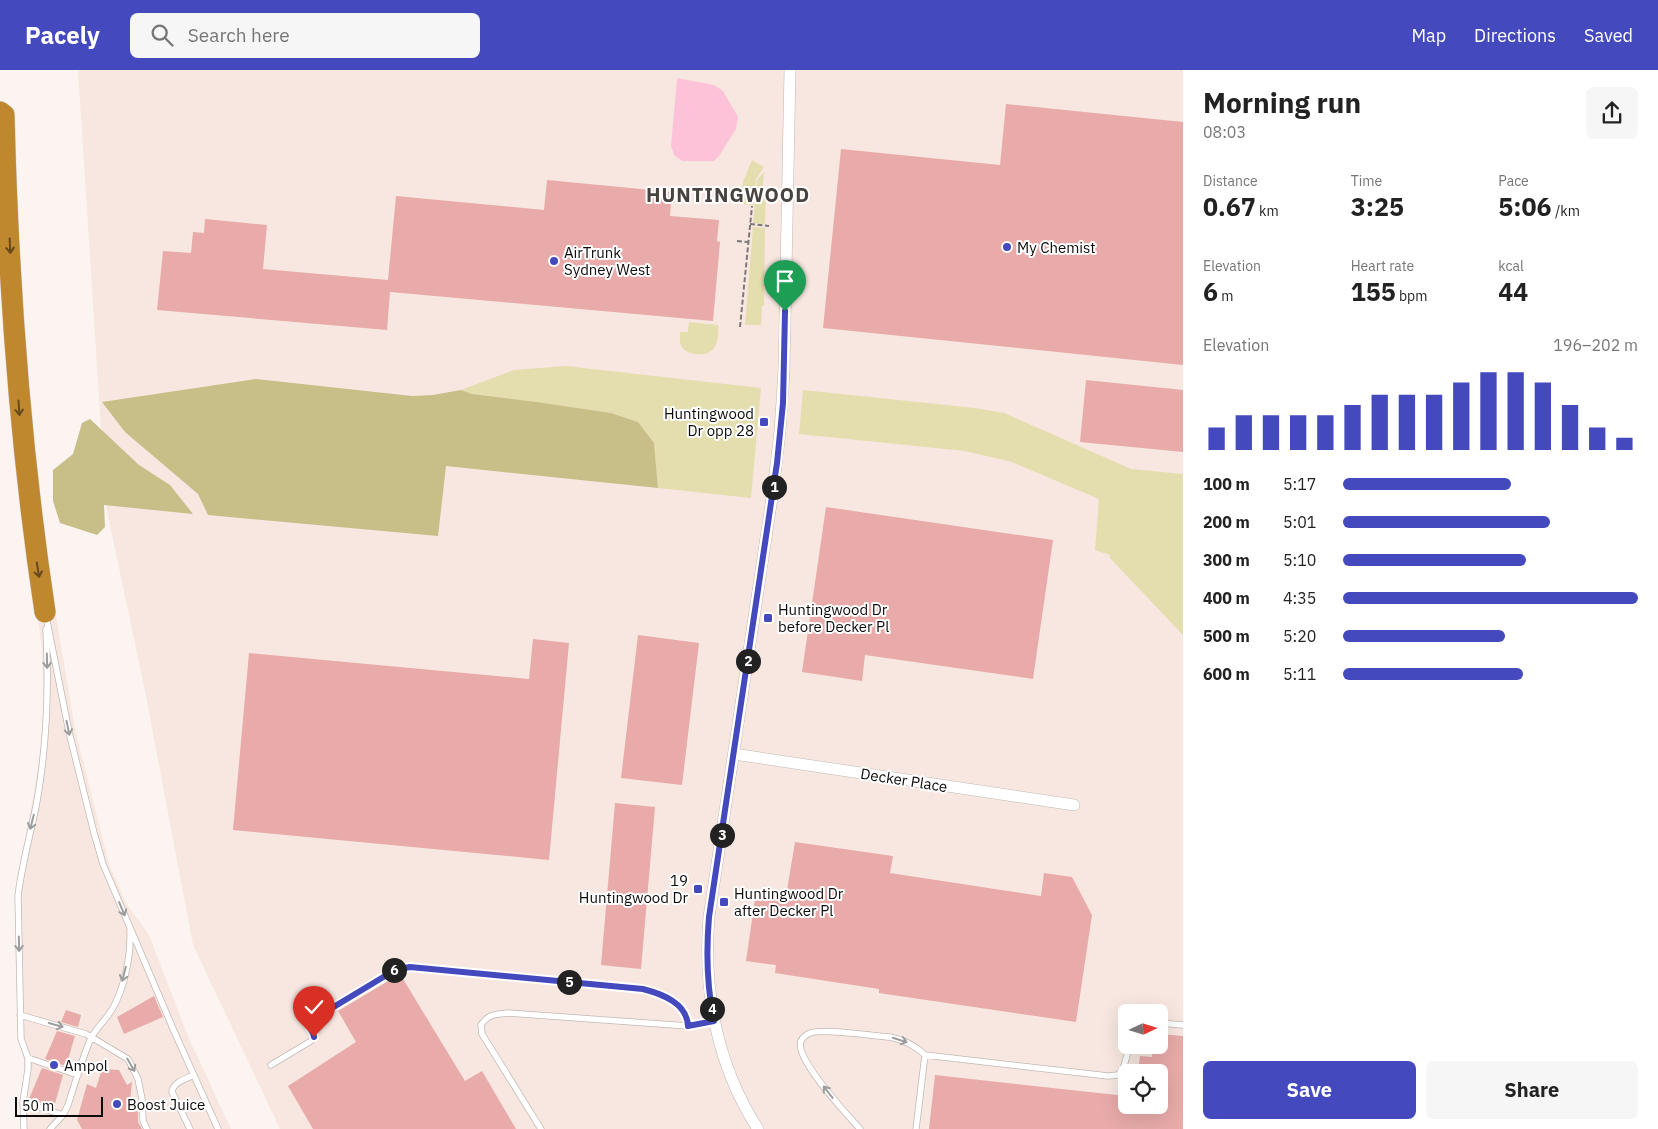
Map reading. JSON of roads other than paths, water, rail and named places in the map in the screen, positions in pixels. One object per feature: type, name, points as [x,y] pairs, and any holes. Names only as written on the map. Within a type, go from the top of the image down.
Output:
[{"type":"highway","points":[[0,112],[4,115],[21,430],[44,612]]},
{"type":"street","points":[[758,1129],[746,1110],[730,1073],[714,1021],[709,989],[707,942],[709,917],[773,491],[783,403],[790,70]]},
{"type":"street","name":"Decker Place","points":[[734,754],[1074,805]]},
{"type":"lane","points":[[44,612],[69,732],[103,864],[218,1129]]},
{"type":"lane","points":[[24,1129],[23,1102],[28,1058],[21,1039],[18,896],[37,803],[43,757],[48,699],[44,612]]},
{"type":"lane","points":[[50,1129],[63,1115],[92,1037],[114,1007],[120,990],[130,945],[130,926]]},
{"type":"lane","points":[[271,1065],[311,1041],[314,1037],[307,1023],[395,970],[410,967],[643,989],[659,994],[680,1006],[685,1012],[688,1026]]},
{"type":"lane","points":[[541,1129],[482,1034],[481,1025],[485,1019],[494,1014],[508,1013],[688,1026],[714,1021]]},
{"type":"lane","points":[[20,1015],[92,1037],[124,1056],[131,1063],[140,1087],[143,1121],[147,1129]]},
{"type":"lane","points":[[1168,1024],[1183,1025]]},
{"type":"lane","points":[[860,1129],[807,1064],[801,1047],[801,1041],[809,1033],[823,1031],[890,1037],[917,1047],[925,1055],[1108,1076],[1118,1074],[1123,1069],[1127,1054]]},
{"type":"lane","points":[[916,1129],[925,1055]]},
{"type":"lane","points":[[28,1058],[78,1075]]},
{"type":"lane","points":[[190,1129],[172,1092],[172,1088],[194,1075]]},
{"type":"lane","points":[[23,1102],[63,1115]]},
{"type":"place","name":"My Chemist","points":[[1007,247]]},
{"type":"place","name":"AirTrunk Sydney West","points":[[554,261]]},
{"type":"place","name":"Huntingwood Dr opp 28","points":[[764,422]]},
{"type":"place","name":"Huntingwood Dr before Decker Pl","points":[[768,618]]},
{"type":"place","name":"19 Huntingwood Dr","points":[[698,889]]},
{"type":"place","name":"Huntingwood Dr after Decker Pl","points":[[724,902]]},
{"type":"place","name":"Ampol","points":[[54,1065]]},
{"type":"place","name":"Boost Juice","points":[[117,1104]]},
{"type":"district","name":"HUNTINGWOOD","points":[[728,194]]}]
